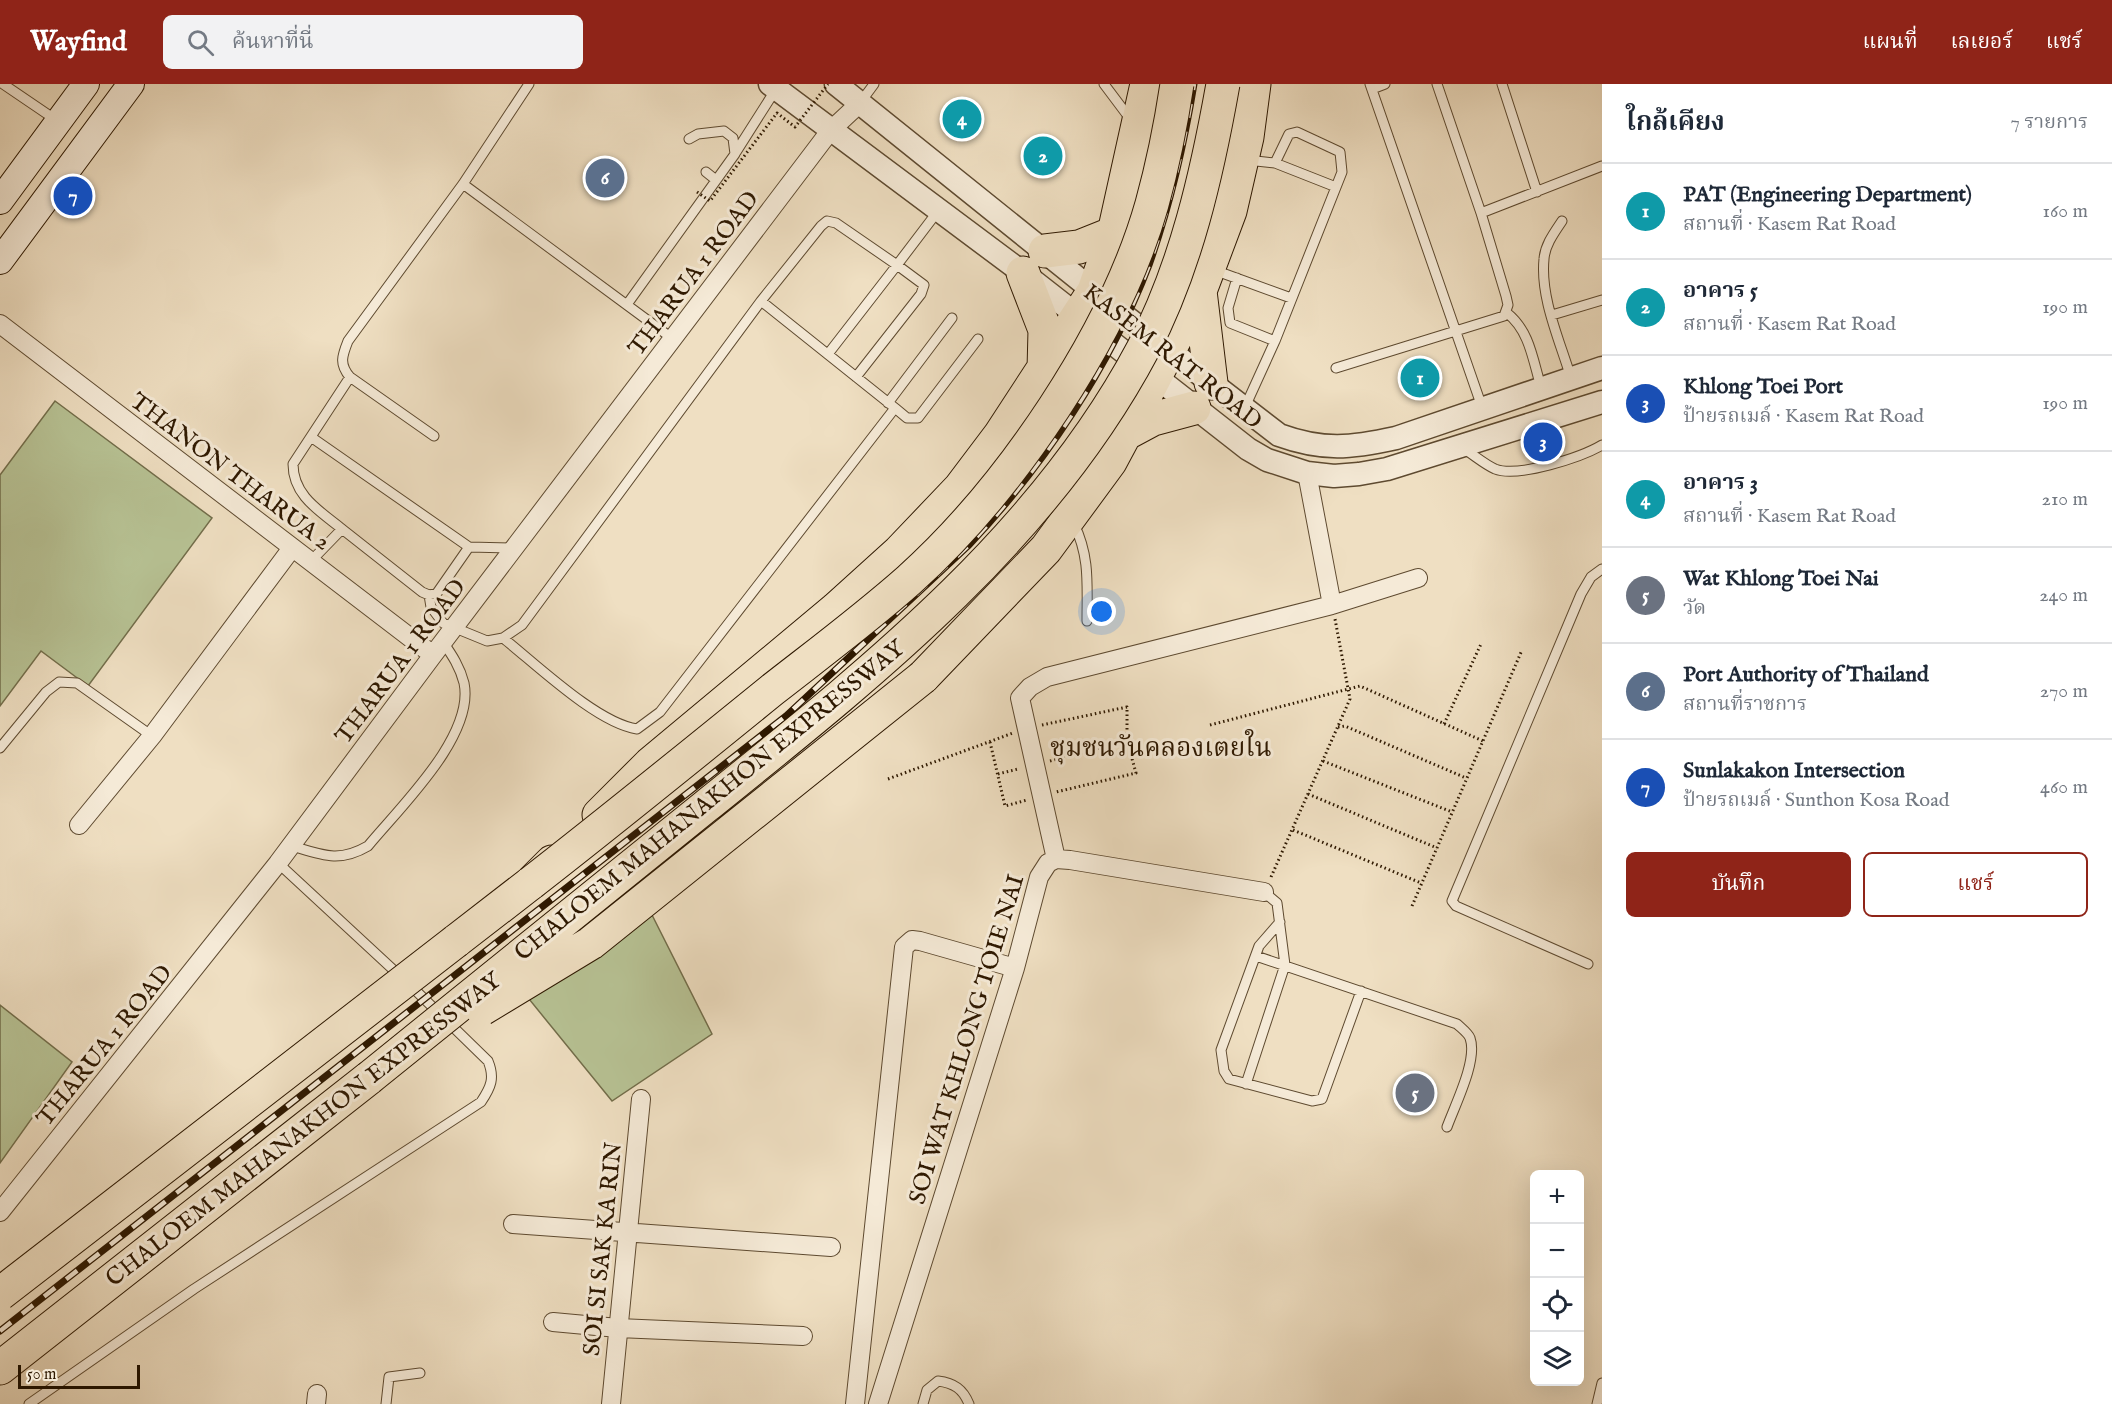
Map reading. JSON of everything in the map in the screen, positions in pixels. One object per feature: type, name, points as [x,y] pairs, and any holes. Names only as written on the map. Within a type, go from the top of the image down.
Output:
[{"type":"highway","points":[[531,883],[650,764],[836,609],[899,552],[960,488],[1000,435],[1086,304],[1114,233],[1148,84]]},
{"type":"highway","name":"CHALOEM MAHANAKHON EXPRESSWAY","points":[[0,1293],[622,812],[909,579],[975,512],[1036,434],[1073,378],[1104,322],[1152,206],[1168,139],[1177,84]]},
{"type":"highway","name":"CHALOEM MAHANAKHON EXPRESSWAY","points":[[0,1368],[369,1078],[843,695],[930,618],[998,549],[1066,467],[1143,348],[1192,222],[1210,155],[1223,84]]},
{"type":"highway","points":[[1125,434],[1202,395],[1215,279],[1242,159],[1254,84]]},
{"type":"highway","points":[[1044,370],[1045,330],[1034,262],[1114,233]]},
{"type":"highway","points":[[369,1078],[591,943],[923,677],[1046,549],[1110,462],[1163,364],[1215,279]]},
{"type":"main road","points":[[0,201],[86,84]]},
{"type":"main road","points":[[0,261],[131,84]]},
{"type":"street","name":"KASEM RAT ROAD","points":[[836,84],[860,103],[1034,262],[1202,395],[1248,449],[1268,460],[1307,473],[1334,476],[1359,474],[1387,469],[1602,402]]},
{"type":"street","name":"KASEM RAT ROAD","points":[[773,87],[938,211],[1034,262],[1202,395],[1244,410],[1279,435],[1304,444],[1350,447],[1396,438],[1602,368]]},
{"type":"street","name":"THARUA 1 ROAD","points":[[0,1212],[292,846],[443,641],[830,131],[860,103]]},
{"type":"street","name":"THANON THARUA 2","points":[[0,324],[310,562],[443,641]]},
{"type":"street","points":[[1307,473],[1332,605]]},
{"type":"street","points":[[79,825],[152,736],[292,548]]},
{"type":"street","points":[[1056,859],[1020,698],[1030,687],[1047,677],[1332,605],[1418,578]]},
{"type":"street","name":"SOI WAT KHLONG TOIE NAI","points":[[878,1404],[1015,968],[1039,877],[1048,863],[1056,859],[1264,892]]},
{"type":"street","points":[[855,1404],[904,947],[912,940],[920,941],[1015,968]]},
{"type":"street","name":"SOI SI SAK KA RIN","points":[[611,1404],[641,1099]]},
{"type":"street","points":[[513,1224],[831,1247]]},
{"type":"street","points":[[553,1322],[618,1328],[803,1336]]},
{"type":"lane","points":[[3,84],[58,122]]},
{"type":"lane","points":[[434,436],[350,377],[343,369],[341,358],[348,341],[463,184],[529,84]]},
{"type":"lane","points":[[860,103],[874,84]]},
{"type":"lane","points":[[1104,84],[1137,129]]},
{"type":"lane","points":[[1385,84],[1371,86],[1482,407]]},
{"type":"lane","points":[[1437,84],[1481,213],[1506,296],[1507,313]]},
{"type":"lane","points":[[1502,84],[1536,192]]},
{"type":"lane","points":[[628,303],[735,154],[773,87]]},
{"type":"lane","points":[[689,139],[698,134],[724,131],[733,138],[735,154]]},
{"type":"lane","points":[[1244,410],[1275,341],[1342,172],[1340,152],[1297,132],[1289,134],[1275,163]]},
{"type":"lane","points":[[1242,159],[1275,163],[1336,187]]},
{"type":"lane","points":[[1481,213],[1602,166]]},
{"type":"lane","points":[[706,172],[716,180]]},
{"type":"lane","points":[[463,184],[628,303],[673,339]]},
{"type":"lane","points":[[828,354],[938,211]]},
{"type":"lane","points":[[443,641],[487,641],[503,638],[522,625],[760,301],[827,221],[836,223],[924,285],[923,290],[856,377]]},
{"type":"lane","points":[[1562,221],[1548,243],[1544,258],[1547,295],[1571,378]]},
{"type":"lane","points":[[1215,279],[1291,298]]},
{"type":"lane","points":[[1215,279],[1228,308],[1230,323],[1275,341]]},
{"type":"lane","points":[[1552,315],[1602,300]]},
{"type":"lane","points":[[760,301],[907,418],[918,418],[978,339]]},
{"type":"lane","points":[[1336,368],[1500,318],[1507,313]]},
{"type":"lane","points":[[1507,313],[1518,321],[1525,333],[1541,387]]},
{"type":"lane","points":[[503,638],[593,709],[621,726],[637,729],[649,722],[682,685],[891,406],[952,318]]},
{"type":"lane","points":[[350,377],[293,464],[297,486],[305,498],[422,592],[429,595],[437,592],[469,547]]},
{"type":"lane","points":[[311,437],[469,547],[515,548]]},
{"type":"lane","points":[[1459,446],[1496,469],[1511,472],[1590,452],[1602,445]]},
{"type":"lane","points":[[1070,516],[1084,546],[1088,571],[1087,621]]},
{"type":"lane","points":[[310,562],[342,529]]},
{"type":"lane","points":[[1588,964],[1456,906],[1452,901],[1581,594],[1591,577],[1602,569]]},
{"type":"lane","points":[[292,846],[330,858],[355,854],[368,846],[444,752],[463,714],[464,685],[458,664],[443,641],[443,623],[432,607],[429,595]]},
{"type":"lane","points":[[0,748],[46,692],[59,682],[77,683],[152,736]]},
{"type":"lane","points":[[29,1404],[194,1289],[481,1102],[490,1088],[493,1074],[488,1061],[278,863]]},
{"type":"lane","points":[[1246,1084],[1285,965],[1277,903],[1264,892]]},
{"type":"lane","points":[[1280,922],[1259,946],[1221,1050],[1224,1071],[1229,1079],[1312,1101],[1322,1099],[1361,992]]},
{"type":"lane","points":[[1256,956],[1457,1024],[1469,1036],[1472,1049],[1470,1065],[1447,1127]]},
{"type":"lane","points":[[386,1404],[389,1377],[420,1372]]},
{"type":"lane","points":[[923,1404],[927,1390],[938,1381],[951,1382],[964,1392],[969,1404]]},
{"type":"lane","points":[[1597,1404],[1602,1383]]},
{"type":"path","points":[[697,192],[710,201],[777,112],[795,127],[828,84]]},
{"type":"path","points":[[1264,892],[1350,699],[1332,605]]},
{"type":"path","points":[[1444,724],[1480,644]]},
{"type":"path","points":[[1412,906],[1522,650]]},
{"type":"path","points":[[1210,725],[1360,686],[1483,741]]},
{"type":"path","points":[[888,779],[990,741],[1026,729],[1127,706],[1127,741],[1136,773],[1005,806],[990,741]]},
{"type":"path","points":[[1338,727],[1345,726],[1467,778]]},
{"type":"path","points":[[998,774],[1127,741]]},
{"type":"path","points":[[1323,761],[1452,812]]},
{"type":"path","points":[[1308,794],[1437,848]]},
{"type":"path","points":[[1293,830],[1422,883]]},
{"type":"green space","points":[[55,401],[212,518],[88,686],[41,651],[0,706],[0,475]]},
{"type":"green space","points":[[649,909],[712,1034],[612,1101],[529,999]]},
{"type":"green space","points":[[0,1005],[72,1062],[0,1163]]},
{"type":"railway","points":[[0,1331],[786,716],[968,546],[996,515],[1048,449],[1072,414],[1115,341],[1149,265],[1170,198],[1194,84]]},
{"type":"place","name":"อาคาร 3","points":[[962,119]]},
{"type":"place","name":"อาคาร 5","points":[[1043,156]]},
{"type":"place","name":"Port Authority of Thailand","points":[[605,178]]},
{"type":"place","name":"Sunlakakon Intersection","points":[[73,196]]},
{"type":"place","name":"PAT (Engineering Department)","points":[[1420,378]]},
{"type":"place","name":"Khlong Toei Port","points":[[1543,442]]},
{"type":"place","name":"Wat Khlong Toei Nai","points":[[1415,1093]]},
{"type":"district","name":"ชุมชนวันคลองเตยใน","points":[[1161,747]]}]
